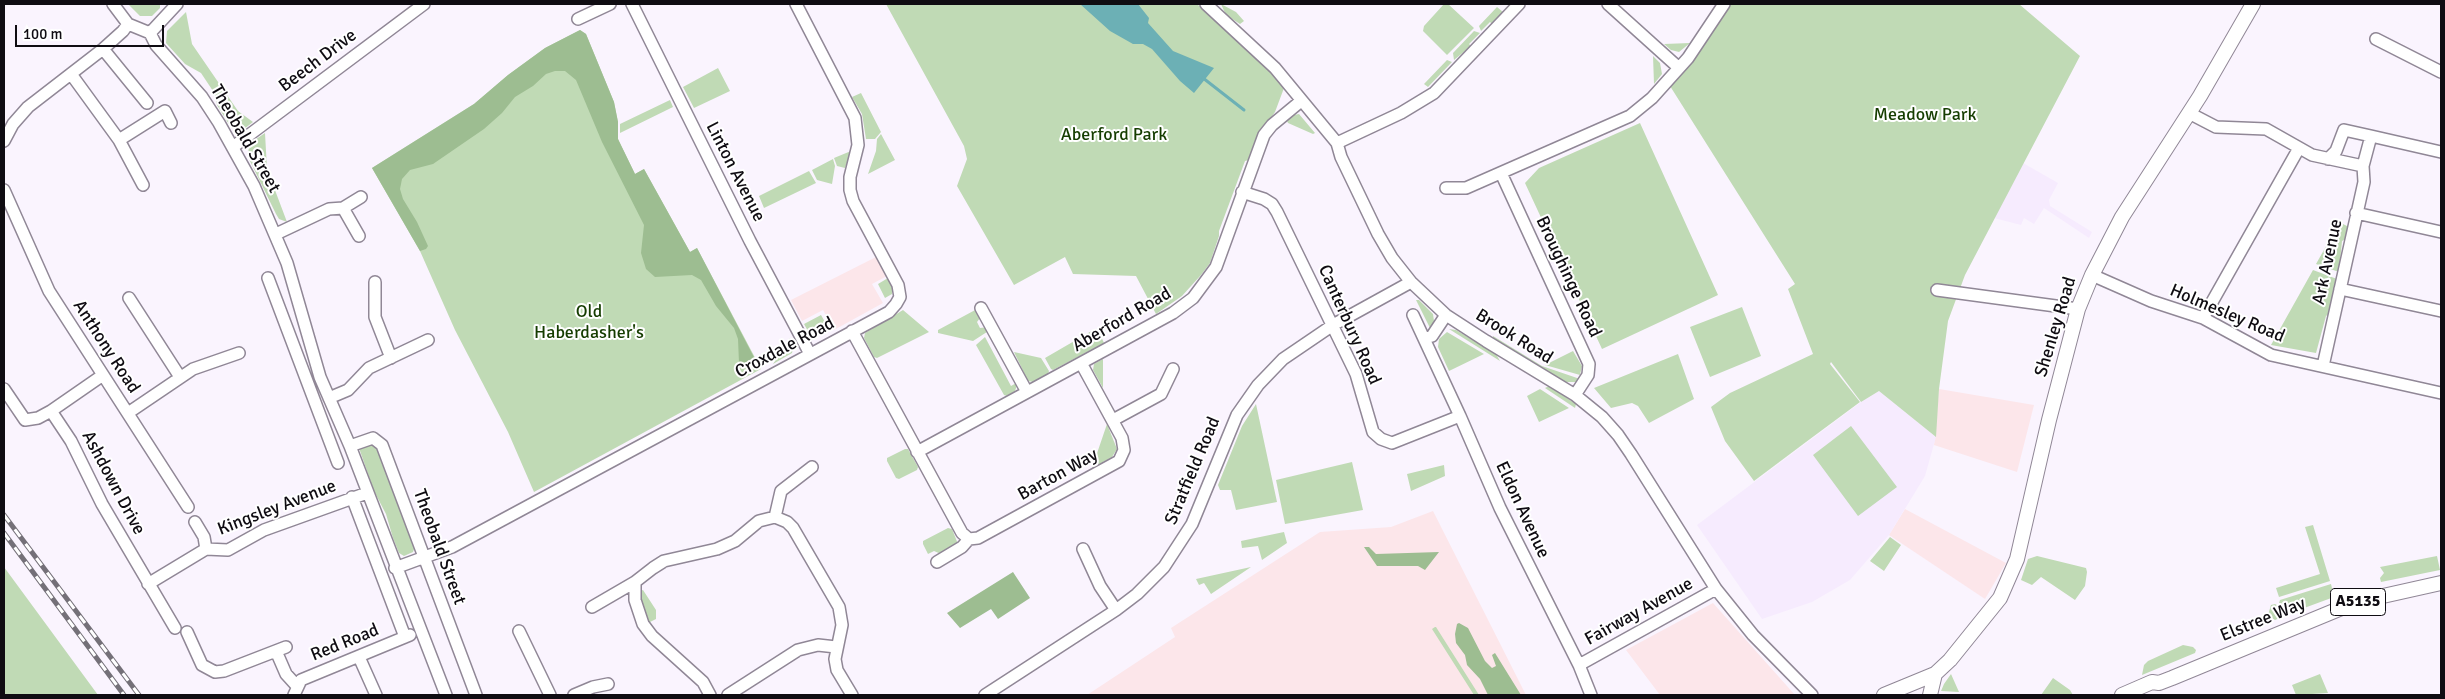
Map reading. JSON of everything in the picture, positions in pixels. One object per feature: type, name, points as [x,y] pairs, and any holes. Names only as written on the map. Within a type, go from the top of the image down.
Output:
[{"type":"main road","name":"Shenley Road","points":[[1883,695],[1935,674],[1950,660],[2000,598],[2012,573],[2078,309],[2092,275],[2122,217],[2189,113],[2253,4]]},
{"type":"main road","name":"Elstree Way","points":[[2131,694],[2152,682],[2159,682],[2356,602],[2441,583]]},
{"type":"main road","points":[[1930,695],[1935,674]]},
{"type":"main road","points":[[1883,695],[1899,695]]},
{"type":"street","points":[[113,4],[128,24],[150,34],[174,5]]},
{"type":"street","name":"Beech Drive","points":[[233,147],[424,4]]},
{"type":"street","points":[[578,19],[610,4]]},
{"type":"street","name":"Linton Avenue","points":[[632,4],[755,250],[810,354]]},
{"type":"street","name":"Croxdale Road","points":[[395,568],[452,547],[888,312],[900,297],[900,290],[853,201],[850,190],[850,177],[858,146],[855,118],[796,4]]},
{"type":"street","points":[[1337,144],[1415,106],[1434,93],[1519,4]]},
{"type":"street","points":[[1608,4],[1679,68]]},
{"type":"street","points":[[1446,188],[1466,188],[1630,116],[1652,98],[1679,68],[1696,47],[1724,4]]},
{"type":"street","name":"Brook Road","points":[[1209,5],[1275,68],[1337,144],[1341,157],[1378,234],[1388,252],[1411,282],[1446,315],[1486,342],[1575,395],[1602,417],[1618,435],[1716,589],[1753,635],[1812,695]]},
{"type":"street","points":[[4,140],[13,124],[28,107],[103,49],[123,32],[128,24]]},
{"type":"street","name":"Theobald Street","points":[[150,34],[156,45],[202,97],[233,147],[276,234],[296,292],[312,355],[328,398],[350,446],[395,568],[446,695]]},
{"type":"street","points":[[2376,39],[2441,72]]},
{"type":"street","points":[[103,49],[147,103]]},
{"type":"street","points":[[71,74],[119,140],[143,185]]},
{"type":"street","name":"Aberford Road","points":[[917,452],[1173,313],[1193,298],[1216,267],[1264,135],[1272,125],[1301,101]]},
{"type":"street","points":[[119,140],[165,111],[172,122]]},
{"type":"street","points":[[2189,113],[2216,127],[2266,129],[2312,155],[2363,166]]},
{"type":"street","points":[[2328,159],[2336,151],[2344,130],[2441,152]]},
{"type":"street","name":"Ark Avenue","points":[[2323,366],[2364,182],[2363,166],[2371,136]]},
{"type":"street","points":[[2202,318],[2299,148]]},
{"type":"street","name":"Broughinge Road","points":[[1501,173],[1589,364],[1588,375],[1575,395]]},
{"type":"street","name":"Canterbury Road","points":[[1242,192],[1272,204],[1356,374],[1373,432],[1381,439],[1392,443],[1460,416]]},
{"type":"street","name":"Anthony Road","points":[[5,196],[49,291],[188,508]]},
{"type":"street","points":[[276,234],[329,209],[343,208],[361,197]]},
{"type":"street","points":[[343,208],[359,236]]},
{"type":"street","points":[[2356,213],[2441,232]]},
{"type":"street","name":"Holmesley Road","points":[[2092,275],[2151,301],[2202,318],[2270,355],[2441,394]]},
{"type":"street","points":[[268,278],[338,463]]},
{"type":"street","points":[[375,282],[375,317],[391,358]]},
{"type":"street","name":"Stratfield Road","points":[[986,695],[1116,610],[1150,582],[1179,546],[1202,501],[1226,436],[1236,415],[1258,384],[1283,359],[1333,325],[1411,282]]},
{"type":"street","points":[[1937,290],[1951,287],[2078,309]]},
{"type":"street","points":[[2340,289],[2441,311]]},
{"type":"street","points":[[276,299],[296,292]]},
{"type":"street","points":[[129,298],[180,377]]},
{"type":"street","points":[[981,308],[1027,392]]},
{"type":"street","name":"Eldon Avenue","points":[[1413,315],[1500,508],[1579,665],[1591,695]]},
{"type":"street","points":[[1425,338],[1432,336],[1446,315]]},
{"type":"street","points":[[852,331],[962,533],[969,538]]},
{"type":"street","points":[[328,398],[348,390],[369,368],[428,340]]},
{"type":"street","points":[[128,413],[193,369],[239,353]]},
{"type":"street","name":"Barton Way","points":[[937,562],[962,547],[969,538],[978,538],[1119,461],[1124,450],[1124,444],[1113,420],[1081,363]]},
{"type":"street","points":[[1113,420],[1161,394],[1172,369]]},
{"type":"street","points":[[4,389],[25,420],[38,418],[51,411],[103,375]]},
{"type":"street","name":"Ashdown Drive","points":[[51,411],[72,442],[102,504],[175,628]]},
{"type":"street","name":"Theobald Street","points":[[350,446],[373,438],[382,445],[476,695]]},
{"type":"street","points":[[775,517],[781,491],[812,467]]},
{"type":"street","name":"Kingsley Avenue","points":[[148,584],[206,549],[228,550],[264,530],[367,493]]},
{"type":"street","points":[[352,498],[405,637]]},
{"type":"street","points":[[592,607],[636,582],[652,568],[664,562],[717,549],[735,541],[760,521],[775,517],[787,522],[793,528],[839,607],[842,625],[836,647],[837,670],[852,695]]},
{"type":"street","points":[[194,522],[204,537],[206,549]]},
{"type":"street","points":[[1083,549],[1100,586],[1116,610]]},
{"type":"street","points":[[636,582],[635,600],[643,624],[652,636],[703,682],[710,695]]},
{"type":"street","name":"Fairway Avenue","points":[[1579,665],[1716,589]]},
{"type":"street","points":[[519,631],[550,695]]},
{"type":"street","points":[[187,632],[202,665],[215,672],[224,671],[281,649],[286,674],[295,690]]},
{"type":"street","name":"Red Road","points":[[295,690],[304,678],[420,632]]},
{"type":"street","points":[[728,695],[798,650],[818,645],[836,647]]},
{"type":"street","points":[[359,657],[376,695]]},
{"type":"street","points":[[574,695],[593,687],[608,684]]},
{"type":"shaded area","points":[[2023,163],[2058,183],[2049,200],[2050,206],[2092,232],[2089,238],[2044,208],[2034,224],[2024,218],[2021,225],[1994,218]]},
{"type":"shaded area","points":[[876,257],[887,276],[872,284],[883,303],[834,330],[823,310],[802,321],[791,300]]},
{"type":"shaded area","points":[[1939,389],[2034,405],[2017,472],[1934,445]]},
{"type":"shaded area","points":[[1879,391],[1936,437],[1925,476],[1889,535],[1850,580],[1812,602],[1762,619],[1697,525],[1861,402]]},
{"type":"shaded area","points":[[1905,509],[2006,563],[1985,599],[1889,535]]},
{"type":"shaded area","points":[[1433,511],[1526,695],[1087,695],[1175,637],[1171,628],[1320,532],[1391,527]]},
{"type":"shaded area","points":[[1713,603],[1795,695],[1660,695],[1626,650]]},
{"type":"green space","points":[[128,4],[160,4],[160,8],[152,16],[140,16]]},
{"type":"green space","name":"Aberford Park","points":[[886,4],[1196,4],[1207,10],[1266,67],[1284,88],[1275,112],[1260,133],[1249,160],[1245,161],[1219,231],[1210,263],[1182,296],[1156,314],[1136,276],[1073,274],[1065,257],[1014,285],[957,186],[967,159],[964,146]]},
{"type":"green space","points":[[1221,4],[1236,12],[1244,21],[1240,24],[1226,15]]},
{"type":"green space","points":[[1444,4],[1448,4],[1474,28],[1447,55],[1423,31],[1424,26]]},
{"type":"green space","name":"Meadow Park","points":[[1729,4],[2019,4],[2080,56],[1965,275],[1948,321],[1939,389],[1936,437],[1879,391],[1861,402],[1831,362],[1830,364],[1860,402],[1754,481],[1725,441],[1711,407],[1730,393],[1813,354],[1788,289],[1795,284],[1670,86]]},
{"type":"green space","points":[[1497,7],[1503,12],[1492,24],[1490,22],[1481,31],[1479,26]]},
{"type":"green space","points":[[186,12],[192,44],[238,111],[253,122],[244,129],[230,126],[217,105],[215,94],[201,73],[185,64],[166,43],[167,31]]},
{"type":"green space","name":"Old Haberdasher's","points":[[580,30],[586,34],[614,102],[618,122],[618,139],[635,174],[644,169],[690,252],[697,248],[761,369],[534,492],[508,432],[455,330],[420,251],[372,168],[474,104],[508,75],[545,48]]},
{"type":"green space","points":[[580,30],[586,34],[614,102],[618,122],[618,139],[635,174],[644,169],[690,252],[697,248],[758,365],[742,367],[739,363],[738,339],[734,328],[716,306],[701,280],[692,275],[655,277],[646,269],[641,253],[644,225],[602,142],[576,80],[565,71],[555,71],[546,74],[533,86],[515,97],[502,113],[484,129],[433,164],[410,170],[402,179],[400,189],[403,199],[417,222],[428,246],[426,249],[420,251],[372,168],[474,104],[508,75],[545,48]]},
{"type":"green space","points":[[1474,31],[1480,33],[1469,44],[1471,46],[1454,60],[1453,53]]},
{"type":"green space","points":[[1690,43],[1679,52],[1671,50],[1664,44]]},
{"type":"green space","points":[[1653,56],[1660,63],[1662,74],[1654,84]]},
{"type":"green space","points":[[1447,60],[1452,62],[1428,87],[1424,84]]},
{"type":"green space","points":[[718,68],[730,91],[694,108],[683,87]]},
{"type":"green space","points":[[861,93],[881,132],[875,139],[866,139],[862,114],[852,97]]},
{"type":"green space","points":[[670,100],[673,107],[620,133],[620,124]]},
{"type":"green space","points":[[1299,114],[1315,133],[1313,134],[1288,123],[1287,121],[1294,115]]},
{"type":"green space","points":[[1640,123],[1718,295],[1602,349],[1525,183],[1539,168]]},
{"type":"green space","points":[[265,133],[267,169],[287,222],[279,219],[276,214],[248,157],[249,144]]},
{"type":"green space","points":[[881,134],[895,160],[868,174],[876,151],[877,139]]},
{"type":"green space","points":[[851,151],[845,168],[837,166],[834,158]]},
{"type":"green space","points":[[833,159],[835,166],[832,184],[817,180],[812,170]]},
{"type":"green space","points":[[809,171],[816,183],[764,208],[759,196]]},
{"type":"green space","points":[[2343,224],[2349,227],[2346,239],[2342,241],[2339,272],[2316,264],[2338,225]]},
{"type":"green space","points":[[2313,270],[2337,279],[2330,313],[2326,316],[2316,353],[2271,345]]},
{"type":"green space","points":[[888,278],[892,286],[892,294],[885,298],[878,284]]},
{"type":"green space","points":[[1416,300],[1419,300],[1433,314],[1434,321],[1431,330]]},
{"type":"green space","points":[[1742,307],[1761,356],[1710,377],[1690,327]]},
{"type":"green space","points":[[977,309],[980,318],[977,322],[980,328],[988,327],[990,330],[973,341],[938,333],[938,330]]},
{"type":"green space","points":[[903,310],[929,332],[877,358],[874,357],[864,338],[865,333]]},
{"type":"green space","points":[[821,315],[829,329],[817,335],[809,333],[804,324]]},
{"type":"green space","points":[[1095,329],[1098,330],[1104,343],[1053,370],[1051,369],[1045,358]]},
{"type":"green space","points":[[1449,329],[1456,330],[1496,354],[1500,361]]},
{"type":"green space","points":[[1447,332],[1484,354],[1449,371],[1438,347],[1439,339]]},
{"type":"green space","points":[[1493,336],[1542,366],[1580,379],[1576,382],[1565,382],[1493,341]]},
{"type":"green space","points":[[985,337],[1011,386],[1018,382],[1015,391],[1007,396],[1004,395],[976,345]]},
{"type":"green space","points":[[790,338],[794,345],[792,353],[773,364]]},
{"type":"green space","points":[[1573,351],[1582,366],[1580,375],[1545,365]]},
{"type":"green space","points":[[1014,352],[1041,358],[1049,371],[1048,374],[1033,382],[1028,381]]},
{"type":"green space","points":[[1678,354],[1694,399],[1649,423],[1638,406],[1632,403],[1611,408],[1594,388]]},
{"type":"green space","points":[[1103,359],[1103,388],[1093,370],[1094,364]]},
{"type":"green space","points":[[1549,386],[1576,404],[1575,408],[1545,388]]},
{"type":"green space","points":[[1540,389],[1569,408],[1539,422],[1527,396]]},
{"type":"green space","points":[[1256,404],[1277,502],[1236,510],[1231,490],[1220,490],[1218,485],[1242,426]]},
{"type":"green space","points":[[1107,424],[1117,449],[1112,457],[1092,468]]},
{"type":"green space","points":[[1851,426],[1897,487],[1858,516],[1813,455]]},
{"type":"green space","points":[[377,443],[416,544],[413,552],[404,556],[399,553],[386,514],[374,491],[359,448],[363,444]]},
{"type":"green space","points":[[908,449],[918,467],[917,470],[899,479],[896,478],[887,458]]},
{"type":"green space","points":[[1352,462],[1363,510],[1285,524],[1276,480]]},
{"type":"green space","points":[[1444,465],[1445,476],[1411,491],[1407,474]]},
{"type":"green space","points":[[2313,525],[2330,581],[2279,597],[2276,588],[2320,574],[2305,527]]},
{"type":"green space","points":[[948,528],[952,529],[958,544],[941,554],[934,551],[928,554],[923,541]]},
{"type":"green space","points":[[1284,532],[1287,543],[1262,560],[1258,546],[1242,548],[1241,541]]},
{"type":"green space","points":[[1890,537],[1901,545],[1884,571],[1870,561]]},
{"type":"green space","points":[[1364,547],[1369,547],[1376,554],[1439,552],[1425,570],[1418,566],[1377,566]]},
{"type":"green space","points":[[2037,556],[2086,568],[2085,586],[2075,600],[2041,577],[2032,585],[2021,580],[2028,559]]},
{"type":"green space","points":[[2437,556],[2440,570],[2381,582],[2380,578],[2384,573],[2380,567]]},
{"type":"green space","points":[[4,567],[98,695],[4,695]]},
{"type":"green space","points":[[1251,567],[1211,594],[1204,583],[1199,585],[1196,579]]},
{"type":"green space","points":[[1013,572],[1030,598],[998,619],[991,609],[960,628],[947,613]]},
{"type":"green space","points":[[2331,584],[2334,597],[2296,611],[2279,603],[2280,600]]},
{"type":"green space","points":[[643,590],[656,610],[656,619],[648,623],[640,605],[640,591]]},
{"type":"green space","points":[[2275,604],[2291,613],[2275,620],[2268,615],[2271,605]]},
{"type":"green space","points":[[1459,623],[1468,628],[1485,661],[1492,668],[1496,666],[1492,655],[1495,653],[1521,695],[1488,695],[1480,679],[1467,665],[1465,655],[1456,643],[1455,634],[1457,624]]},
{"type":"green space","points":[[1435,627],[1479,695],[1474,695],[1432,629]]},
{"type":"green space","points":[[2183,645],[2193,647],[2196,650],[2195,653],[2142,675],[2144,665],[2148,661]]},
{"type":"green space","points":[[1951,674],[1959,692],[1941,691],[1944,684]]},
{"type":"green space","points":[[2320,674],[2328,693],[2296,695],[2292,685]]},
{"type":"green space","points":[[2053,678],[2070,690],[2073,695],[2041,695]]},
{"type":"water","points":[[1080,4],[1138,4],[1149,18],[1148,23],[1173,51],[1214,68],[1194,93],[1180,81],[1152,49],[1143,44],[1133,44],[1110,31]]},
{"type":"waterway","points":[[1203,78],[1244,110]]},
{"type":"railway","points":[[4,515],[139,695]]},
{"type":"railway","points":[[4,533],[124,695]]}]
